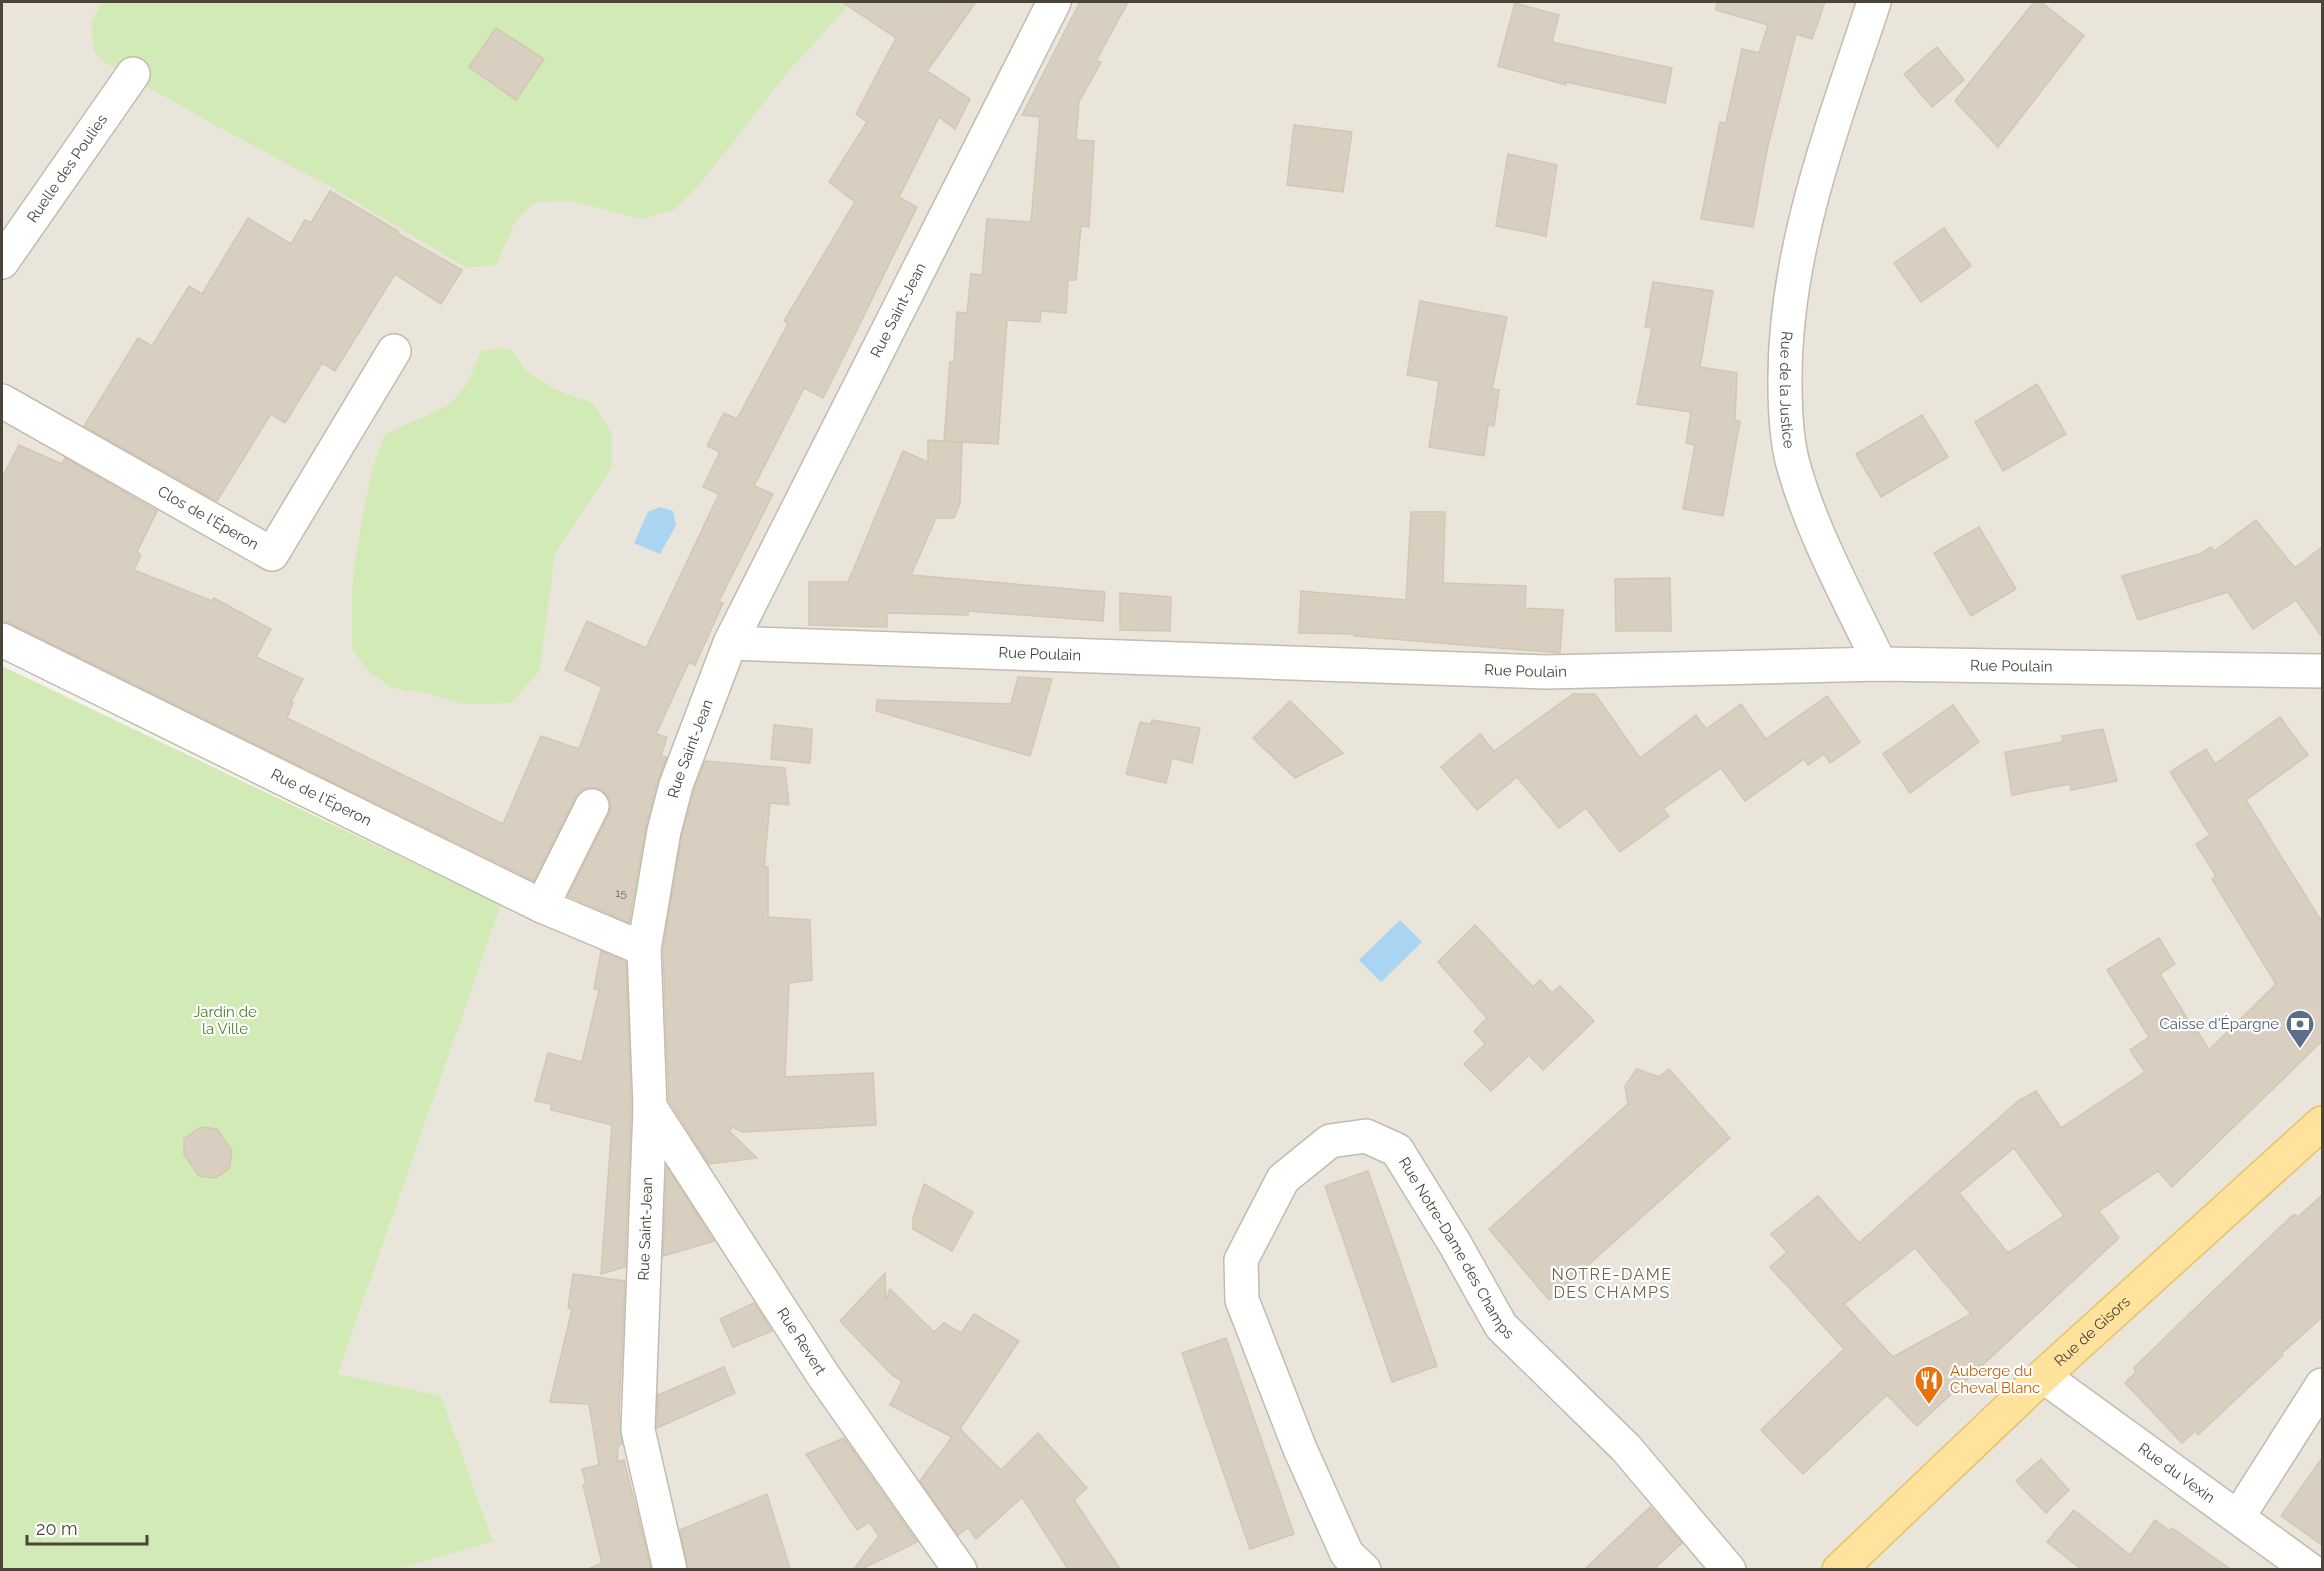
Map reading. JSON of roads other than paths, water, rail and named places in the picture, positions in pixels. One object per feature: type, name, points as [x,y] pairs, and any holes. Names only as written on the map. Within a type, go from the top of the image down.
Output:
[{"type":"main road","name":"Rue de Gisors","points":[[1839,1569],[2043,1376],[2322,1123]]},
{"type":"street","name":"Rue Saint-Jean","points":[[670,1569],[638,1430],[650,1107],[644,949],[664,831],[676,785],[730,643],[1053,2]]},
{"type":"street","name":"Rue de la Justice","points":[[1874,2],[1819,169],[1795,264],[1785,350],[1785,420],[1793,463],[1811,516],[1880,663]]},
{"type":"street","name":"Ruelle des Poulies","points":[[2,262],[133,74]]},
{"type":"street","name":"Clos de l'Éperon","points":[[2,401],[272,554],[394,351]]},
{"type":"street","name":"Rue de l'Éperon","points":[[2,640],[542,906],[644,949]]},
{"type":"street","name":"Rue Poulain","points":[[730,643],[1546,672],[1880,663],[2322,671]]},
{"type":"street","points":[[542,906],[592,806]]},
{"type":"street","name":"Rue Revert","points":[[650,1107],[823,1375],[960,1569]]},
{"type":"street","name":"Rue Notre-Dame des Champs","points":[[1346,1564],[1242,1300],[1241,1260],[1283,1179],[1330,1141],[1366,1136],[1397,1150],[1455,1244],[1501,1326],[1626,1448],[1729,1569]]},
{"type":"street","name":"Rue du Vexin","points":[[2043,1376],[2310,1569]]},
{"type":"street","points":[[2238,1517],[2322,1385]]},
{"type":"water","points":[[660,507],[673,511],[676,525],[660,554],[634,543],[648,512]]},
{"type":"water","points":[[1400,920],[1422,942],[1381,982],[1359,960]]},
{"type":"place","name":"Caisse d'Épargne","points":[[2300,1050]]},
{"type":"place","name":"Auberge du Cheval Blanc","points":[[1929,1406]]},
{"type":"district","name":"NOTRE-DAME DES CHAMPS","points":[[1612,1283]]},
{"type":"park label","name":"Jardin de la Ville","points":[[225,1020]]}]
